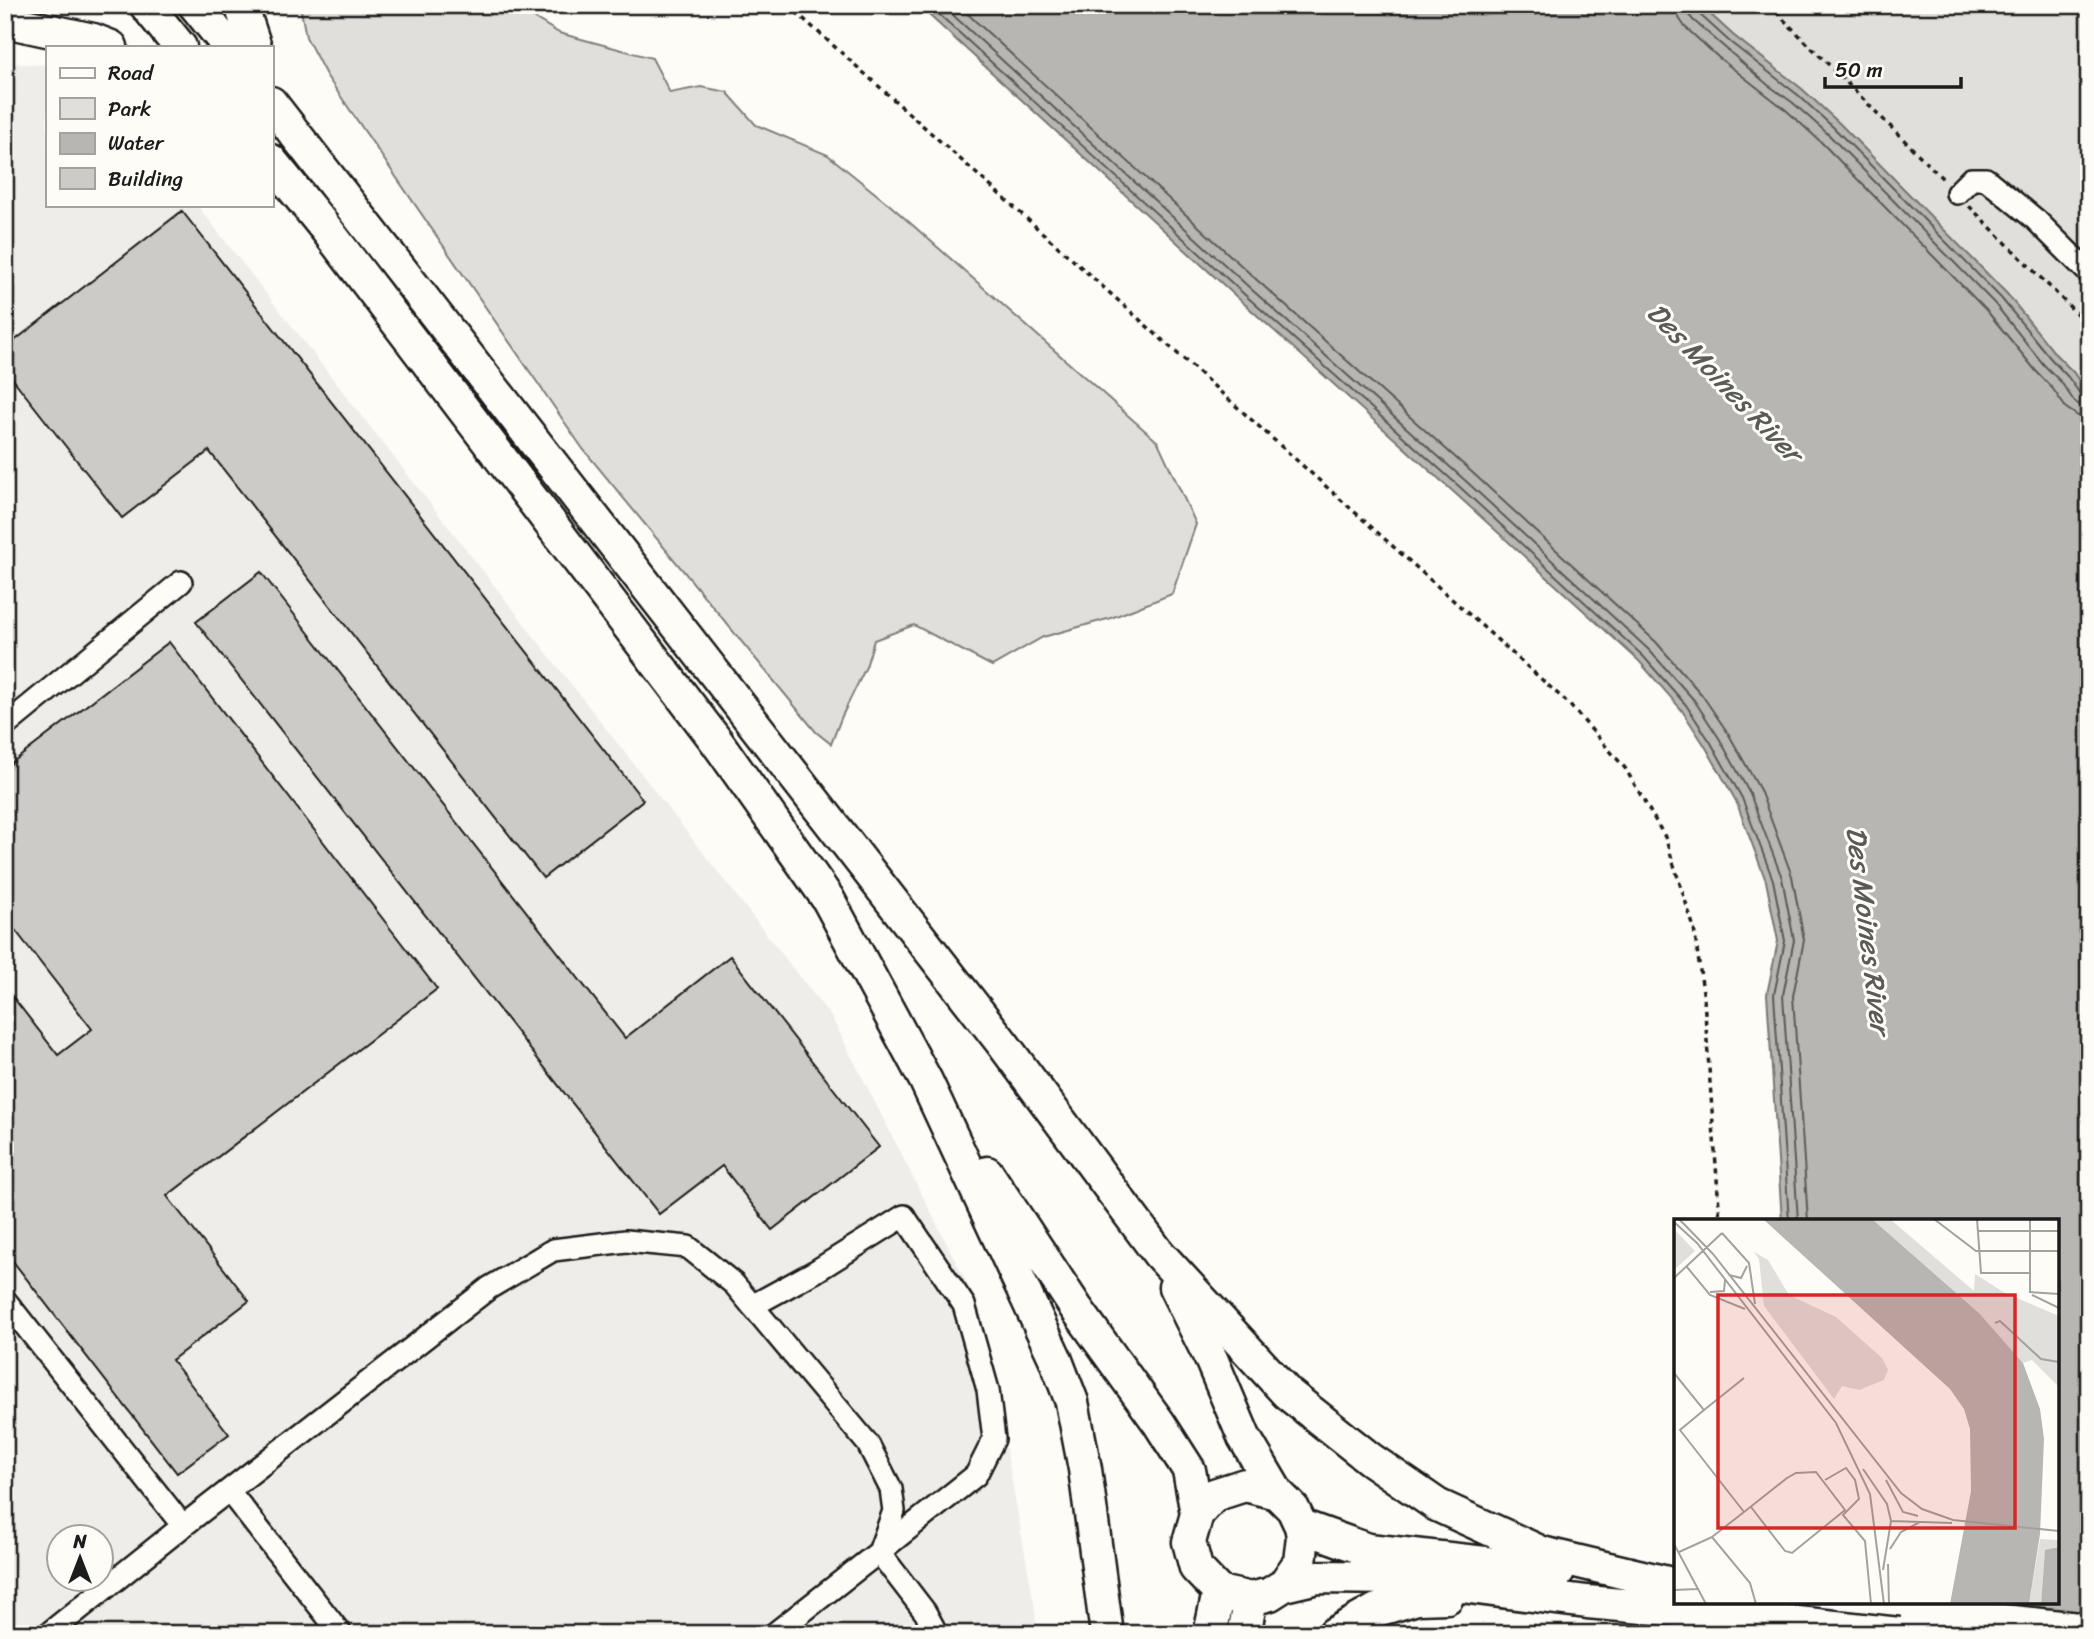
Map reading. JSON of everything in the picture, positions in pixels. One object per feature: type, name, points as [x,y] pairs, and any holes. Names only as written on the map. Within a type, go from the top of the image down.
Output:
[{"type":"highway","points":[[146,5],[179,46]]},
{"type":"highway","points":[[195,5],[228,46]]},
{"type":"highway","points":[[241,5],[255,46]]},
{"type":"highway","points":[[5,21],[93,40],[108,46]]},
{"type":"highway","points":[[273,84],[338,192]]},
{"type":"highway","points":[[273,106],[1003,1044],[1159,1254],[1287,1392],[1370,1459],[1437,1505],[1542,1553],[1666,1583]]},
{"type":"highway","points":[[273,163],[327,230],[717,742],[828,899],[926,1081],[1055,1358],[1072,1402],[1085,1469],[1107,1634]]},
{"type":"highway","points":[[273,189],[439,378]]},
{"type":"highway","points":[[926,1081],[1076,1308],[1159,1423],[1189,1470],[1197,1514]]},
{"type":"highway","points":[[1159,1254],[1212,1361],[1244,1437],[1276,1493],[1293,1509],[1301,1525],[1303,1536],[1300,1562],[1284,1585]]},
{"type":"highway","points":[[1276,1493],[1245,1485],[1214,1495],[1197,1514],[1189,1542],[1196,1568],[1219,1592],[1251,1598],[1270,1594],[1284,1585],[1318,1577],[1399,1578],[1587,1602],[1899,1634]]},
{"type":"highway","points":[[1301,1525],[1368,1550],[1666,1583]]},
{"type":"highway","points":[[1210,1634],[1219,1592]]},
{"type":"highway","points":[[1334,1634],[1377,1610],[1417,1598],[1525,1594]]},
{"type":"highway","points":[[1244,1634],[1251,1598]]},
{"type":"highway","points":[[1842,1604],[2089,1630]]},
{"type":"lane","points":[[1956,193],[1971,179],[1986,179],[2036,220],[2089,273]]},
{"type":"lane","points":[[5,726],[181,582]]},
{"type":"lane","points":[[752,1306],[816,1271],[904,1216],[964,1305],[988,1390],[994,1439],[976,1475],[774,1634]]},
{"type":"lane","points":[[48,1634],[489,1288],[553,1250],[626,1241],[688,1247],[734,1284],[868,1444],[891,1489],[894,1511],[879,1552]]},
{"type":"lane","points":[[5,1300],[183,1526]]},
{"type":"lane","points":[[229,1490],[341,1634]]},
{"type":"lane","points":[[879,1552],[925,1612],[937,1634]]},
{"type":"path","points":[[788,5],[1568,703],[1625,768],[1665,837],[1694,928],[1704,999],[1720,1219]]},
{"type":"path","points":[[1769,5],[2089,326]]},
{"type":"shaded area","points":[[5,63],[46,65],[46,206],[198,206],[832,1018],[981,1311],[1034,1603],[1037,1634],[5,1634]]},
{"type":"green space","points":[[300,5],[513,5],[559,33],[652,58],[670,93],[701,87],[727,92],[756,125],[828,155],[891,206],[1158,442],[1196,524],[1172,594],[1111,618],[1043,637],[992,666],[914,625],[874,640],[866,667],[831,744],[816,732],[583,449],[326,75],[306,37]]},
{"type":"green space","points":[[1700,5],[2062,5],[2089,18],[2089,395],[2007,294],[1839,123]]},
{"type":"water","name":"Des Moines River","points":[[918,5],[1700,5],[1839,123],[2007,294],[2089,395],[2089,1634],[1750,1634],[1750,1604],[2059,1604],[2059,1219],[1782,1219],[1767,994],[1778,941],[1766,881],[1736,801],[1705,746],[1681,709],[1639,661]]},
{"type":"building","points":[[182,211],[643,800],[543,878],[209,451],[122,518],[5,369],[5,348]]},
{"type":"building","points":[[261,572],[625,1038],[730,956],[879,1147],[772,1230],[722,1166],[659,1214],[196,622]]},
{"type":"building","points":[[169,642],[437,989],[167,1196],[249,1301],[172,1360],[229,1434],[177,1473],[5,1251],[5,987],[58,1055],[92,1029],[5,917],[5,768]]}]
